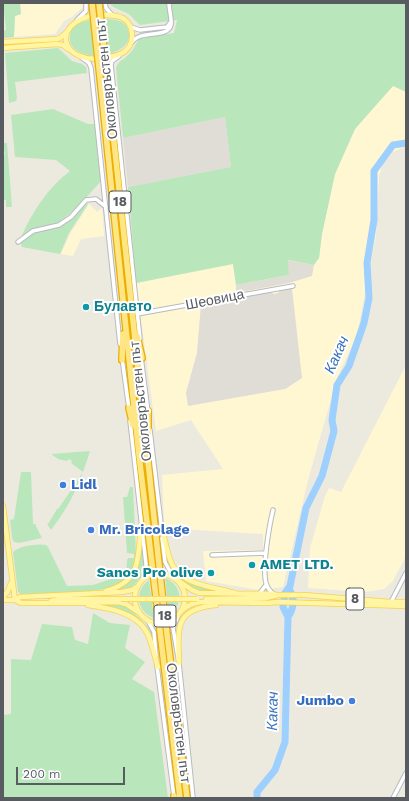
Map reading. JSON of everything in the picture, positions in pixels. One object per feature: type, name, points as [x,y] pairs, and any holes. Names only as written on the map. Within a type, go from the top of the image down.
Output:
[{"type":"highway","name":"Околовръстен път","points":[[92,3],[139,455],[158,599],[175,797]]},
{"type":"highway","name":"Околовръстен път","points":[[99,3],[162,593],[188,798]]},
{"type":"highway","points":[[131,308],[142,358]]},
{"type":"highway","points":[[122,360],[123,310]]},
{"type":"highway","points":[[129,408],[139,455]]},
{"type":"highway","points":[[148,411],[148,463]]},
{"type":"main road","points":[[3,42],[57,39],[63,35],[76,21],[90,16],[113,15],[122,18],[131,27],[132,36],[131,43],[123,53],[95,59],[73,54],[63,45],[57,44],[3,48]]},
{"type":"main road","points":[[69,29],[66,37],[70,50]]},
{"type":"main road","points":[[3,506],[15,600]]},
{"type":"main road","points":[[99,593],[120,586],[126,582],[134,572],[138,561],[141,529]]},
{"type":"main road","points":[[162,530],[173,565],[180,574],[196,583],[235,593]]},
{"type":"main road","name":"8","points":[[138,612],[134,598],[138,586],[142,580],[157,573],[165,574],[174,578],[195,592],[320,596],[406,606]]},
{"type":"main road","points":[[174,578],[182,587],[184,594],[185,602],[179,614]]},
{"type":"main road","points":[[3,596],[8,591],[12,581]]},
{"type":"main road","points":[[15,600],[20,597],[128,591],[138,586]]},
{"type":"main road","points":[[3,600],[15,600],[21,603],[62,599],[266,598],[278,595]]},
{"type":"main road","points":[[44,596],[62,599]]},
{"type":"main road","points":[[266,598],[278,602]]},
{"type":"main road","points":[[39,602],[118,602],[126,604],[148,621],[154,623],[170,621],[186,607],[196,602],[228,603]]},
{"type":"main road","name":"8","points":[[179,663],[179,626],[186,615],[197,608],[228,603],[278,602],[389,604],[406,602]]},
{"type":"main road","points":[[78,603],[111,609],[125,614],[137,621],[146,631],[158,667]]},
{"type":"street","name":"Околовръстен път","points":[[76,21],[85,13],[86,3]]},
{"type":"street","name":"Околовръстен път","points":[[105,3],[106,8],[113,15]]},
{"type":"street","points":[[131,43],[139,36],[166,31],[169,28],[171,23],[169,3]]},
{"type":"street","points":[[131,27],[136,30],[148,29],[167,27],[171,23]]},
{"type":"street","name":"Околовръстен път","points":[[123,53],[112,61],[111,65],[165,562],[174,578]]},
{"type":"street","name":"Околовръстен път","points":[[81,57],[89,63],[91,68],[146,568],[142,580]]},
{"type":"street","points":[[18,242],[34,231],[59,225],[71,217],[86,200],[96,199],[106,207]]},
{"type":"street","name":"Шеовица","points":[[137,314],[290,285],[293,286]]},
{"type":"street","points":[[273,510],[268,529],[265,569],[266,585],[273,594]]},
{"type":"street","points":[[212,555],[266,553]]},
{"type":"street","points":[[389,604],[406,573]]},
{"type":"street","points":[[259,594],[266,585]]},
{"type":"street","points":[[179,614],[173,628],[179,663]]},
{"type":"street","points":[[148,621],[154,632],[175,797]]},
{"type":"street","name":"8","points":[[179,663],[193,798]]},
{"type":"street","points":[[393,798],[406,773]]},
{"type":"shaded area","points":[[20,3],[82,3],[83,7],[72,17],[64,21],[55,34],[14,37],[15,16],[21,14]]},
{"type":"shaded area","points":[[393,85],[406,92],[406,146],[393,152],[382,165],[379,177],[376,235],[357,335],[337,378],[308,480],[283,587],[259,590],[206,581],[203,551],[263,550],[263,534],[166,528],[164,520],[162,475],[223,469],[191,420],[156,431],[136,283],[233,264],[236,285],[287,260],[319,258],[322,234],[335,174],[355,129]],"holes":[[[270,292],[274,294],[278,293],[302,378],[285,389],[186,393],[197,353],[201,305]]]},
{"type":"shaded area","points":[[225,117],[231,167],[128,187],[123,138]]},
{"type":"shaded area","points":[[89,204],[97,212],[102,208],[104,236],[81,239],[73,256],[61,254],[70,234]]},
{"type":"shaded area","points":[[287,260],[314,265],[312,276],[289,283],[236,293],[236,285],[289,275]]},
{"type":"shaded area","points":[[292,288],[302,378],[285,389],[188,406],[186,393],[197,353],[201,305],[270,292],[274,294],[278,293],[280,290]]},
{"type":"shaded area","points":[[406,365],[406,556],[393,581],[384,589],[365,592],[308,588],[310,548],[325,496],[329,488],[341,492]]},
{"type":"green space","points":[[3,3],[20,3],[21,14],[15,16],[14,37],[3,37],[3,31],[6,30]]},
{"type":"green space","points":[[109,3],[406,3],[406,92],[393,86],[355,129],[335,174],[322,234],[319,258],[314,265],[288,260],[289,275],[236,285],[233,264],[136,283],[128,187],[231,167],[225,117],[123,138],[116,68],[117,65],[130,53],[138,40],[174,33],[177,20],[140,25],[130,15]]},
{"type":"green space","points":[[97,19],[117,20],[125,24],[129,33],[127,42],[121,49],[111,53],[88,55],[78,51],[71,45],[70,35],[74,27],[80,23]]},
{"type":"green space","points":[[58,48],[72,61],[86,67],[87,73],[15,82],[17,98],[16,101],[9,103],[5,53]]},
{"type":"green space","points":[[53,109],[88,124],[95,124],[101,181],[78,207],[58,223],[32,229],[21,237],[41,201],[62,177],[70,171],[56,160],[15,157],[11,115]]},
{"type":"green space","points":[[3,143],[7,143],[12,207],[6,207],[6,200],[3,200],[3,155],[5,155]]},
{"type":"green space","points":[[87,203],[88,204],[69,233],[60,254],[22,247],[20,241],[42,230],[60,226],[70,220]]},
{"type":"green space","points":[[90,451],[83,472],[71,463],[72,461],[69,459],[67,461],[58,459],[51,454]]},
{"type":"green space","points":[[21,472],[31,472],[33,524],[35,524],[42,538],[19,543],[14,542],[12,538],[10,520],[14,519]]},
{"type":"green space","points":[[83,472],[69,502],[51,530],[47,524]]},
{"type":"green space","points":[[130,487],[133,487],[136,554],[131,570],[124,580],[111,587],[100,590],[21,594],[18,592],[13,552],[19,548],[38,544],[46,545],[48,547],[67,586],[93,585],[126,574],[128,558],[134,558],[134,554],[127,553],[123,497],[127,497]]},
{"type":"green space","points":[[142,544],[144,571],[138,581],[129,588],[114,590],[135,571],[141,554]]},
{"type":"green space","points":[[165,544],[180,576],[220,591],[199,591],[192,589],[170,569],[166,561]]},
{"type":"green space","points":[[165,578],[176,586],[179,596],[177,607],[169,617]]},
{"type":"green space","points":[[149,580],[154,618],[143,611],[139,600],[141,589]]},
{"type":"green space","points":[[99,604],[122,604],[130,609],[151,630],[155,651],[146,627],[139,620]]},
{"type":"green space","points":[[93,613],[110,623],[130,625],[125,648],[145,662],[132,679],[154,692],[168,798],[3,798],[3,715],[11,714],[11,659],[31,660],[42,624],[72,627],[75,640],[88,644]]},
{"type":"waterway","name":"Какач","points":[[288,617],[283,607],[285,593],[290,586],[306,508],[322,476],[334,431],[332,420],[337,385],[349,366],[364,323],[369,298],[367,263],[374,220],[374,171],[393,145],[406,143]]},
{"type":"waterway","name":"Какач","points":[[257,798],[257,792],[275,770],[285,742],[288,617],[292,610],[293,603],[289,589]]},
{"type":"place","name":"Булавто","points":[[86,307]]},
{"type":"place","name":"Lidl","points":[[63,485]]},
{"type":"place","name":"Mr. Bricolage","points":[[91,530]]},
{"type":"place","name":"AMET LTD.","points":[[252,565]]},
{"type":"place","name":"Sanos Pro olive","points":[[211,573]]},
{"type":"place","name":"Jumbo","points":[[352,701]]}]
